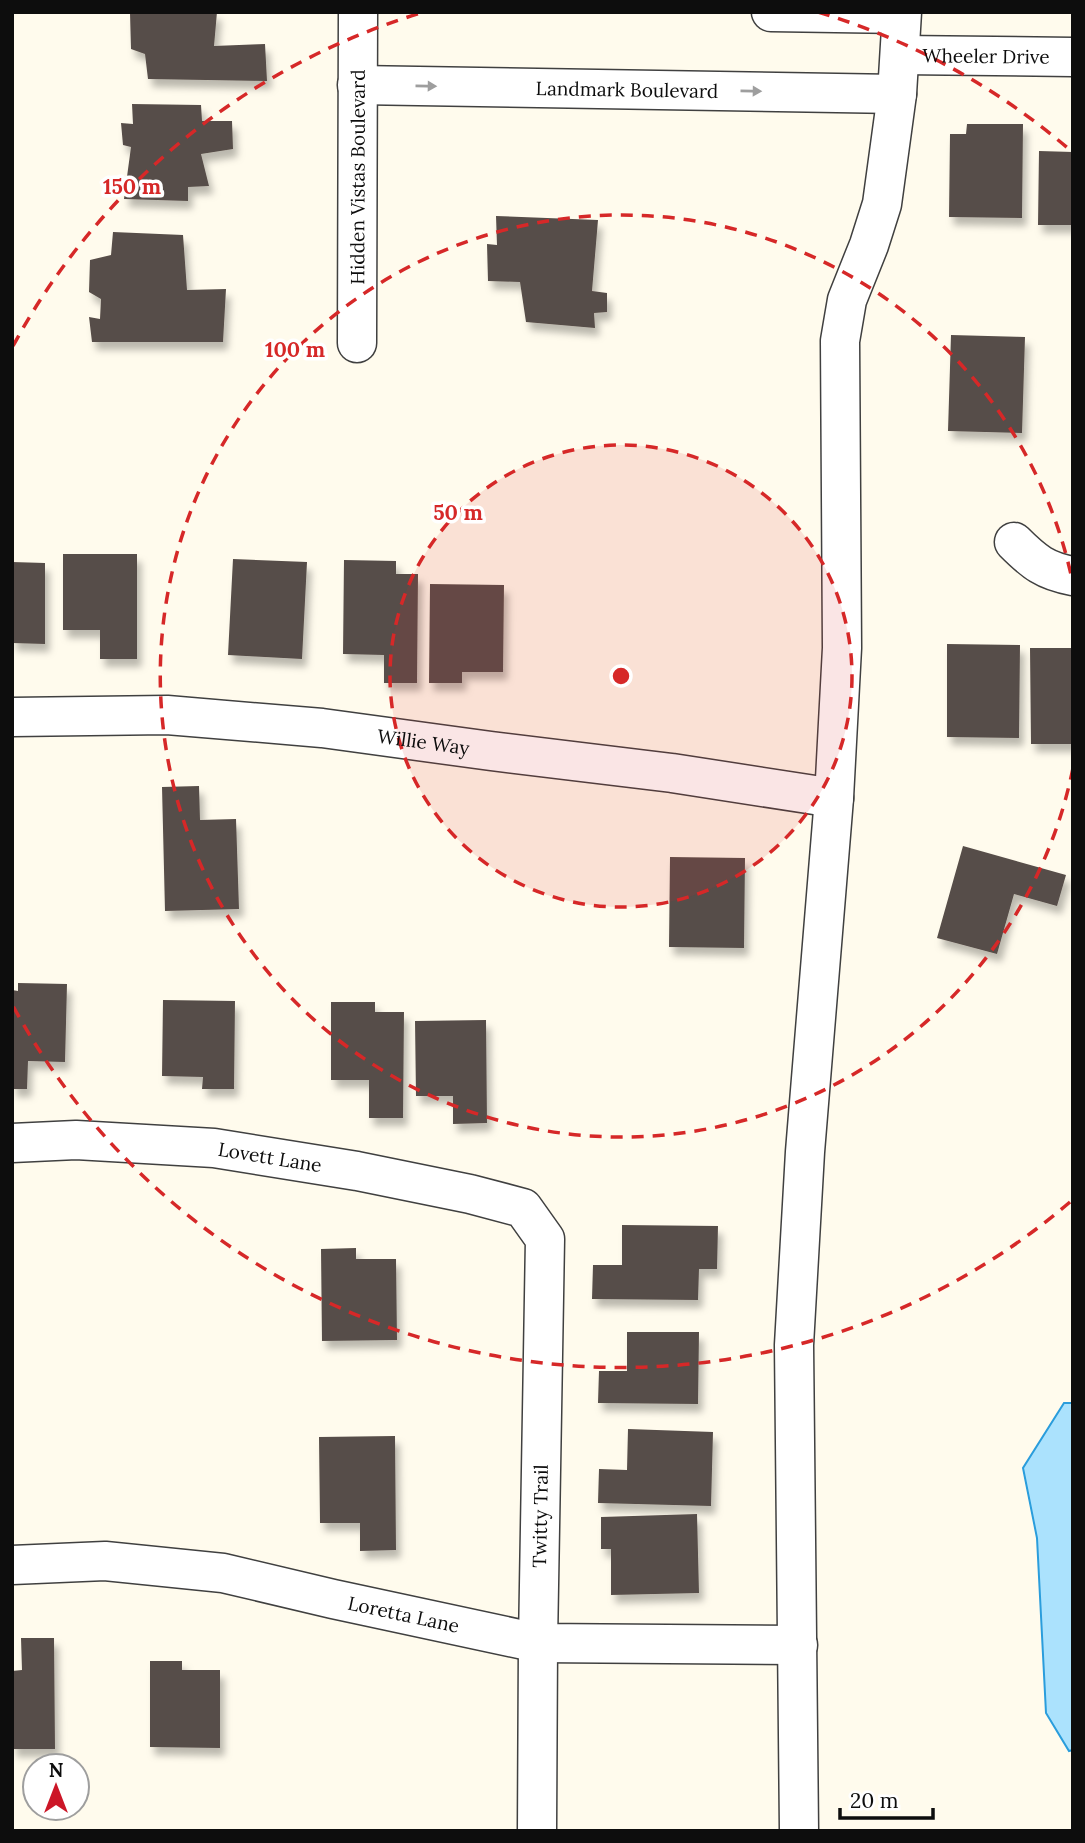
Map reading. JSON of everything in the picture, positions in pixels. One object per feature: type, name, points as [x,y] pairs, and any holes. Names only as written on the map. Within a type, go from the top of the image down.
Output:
[{"type":"street","name":"Hidden Vistas Boulevard","points":[[358,12],[358,343]]},
{"type":"street","points":[[771,12],[902,13],[897,94],[882,204],[847,300],[840,341],[842,648],[834,798],[806,1139],[794,1345],[799,1831]]},
{"type":"street","name":"Wheeler Drive","points":[[900,55],[1073,57]]},
{"type":"street","name":"Landmark Boulevard","points":[[358,85],[897,94]]},
{"type":"street","points":[[1014,542],[1041,566],[1073,576]]},
{"type":"street","name":"Willie Way","points":[[12,717],[167,715],[322,728],[672,773],[834,798]]},
{"type":"street","name":"Lovett Lane","points":[[12,1143],[76,1140],[214,1148],[358,1171],[523,1208]]},
{"type":"street","name":"Twitty Trail","points":[[523,1208],[545,1239],[537,1831]]},
{"type":"street","name":"Loretta Lane","points":[[12,1564],[105,1561],[223,1573],[538,1643],[798,1645]]},
{"type":"water","points":[[1064,1403],[1073,1403],[1073,1750],[1069,1751],[1046,1713],[1037,1538],[1023,1468]]},
{"type":"building","points":[[217,12],[214,46],[265,44],[267,81],[148,79],[145,54],[131,49],[130,13]]},
{"type":"building","points":[[132,104],[201,105],[202,121],[232,121],[233,149],[201,154],[209,186],[188,187],[188,201],[124,199],[131,147],[123,145],[121,123],[133,124]]},
{"type":"building","points":[[967,124],[1023,124],[1022,218],[949,217],[950,134],[966,134]]},
{"type":"building","points":[[1039,151],[1073,152],[1073,225],[1038,225]]},
{"type":"building","points":[[496,216],[598,220],[592,291],[607,293],[607,312],[594,313],[595,328],[526,322],[520,282],[488,281],[487,244],[497,245]]},
{"type":"building","points":[[113,232],[183,235],[187,290],[226,289],[223,342],[92,342],[89,317],[100,319],[101,299],[89,292],[90,260],[111,255]]},
{"type":"building","points":[[951,335],[1025,337],[1022,433],[948,431]]},
{"type":"building","points":[[63,554],[137,554],[137,659],[100,659],[100,630],[63,630]]},
{"type":"building","points":[[233,559],[307,562],[302,659],[228,655]]},
{"type":"building","points":[[344,560],[396,561],[396,574],[418,574],[417,683],[384,683],[384,655],[343,654]]},
{"type":"building","points":[[12,562],[45,563],[45,644],[12,643]]},
{"type":"building","points":[[430,584],[504,585],[503,672],[462,672],[462,683],[429,683]]},
{"type":"building","points":[[947,644],[1020,645],[1019,738],[947,737]]},
{"type":"building","points":[[1030,648],[1073,648],[1073,744],[1031,744]]},
{"type":"building","points":[[199,786],[200,820],[236,819],[239,909],[165,911],[162,787]]},
{"type":"building","points":[[963,846],[1066,875],[1057,906],[1014,894],[997,954],[937,938]]},
{"type":"building","points":[[670,857],[745,858],[744,948],[669,947]]},
{"type":"building","points":[[18,983],[67,984],[65,1062],[28,1061],[27,1089],[12,1089],[12,990],[18,991]]},
{"type":"building","points":[[163,1000],[235,1001],[234,1089],[202,1089],[203,1077],[162,1076]]},
{"type":"building","points":[[331,1002],[375,1002],[375,1012],[404,1012],[403,1118],[369,1118],[369,1080],[331,1080]]},
{"type":"building","points":[[486,1020],[487,1123],[453,1124],[453,1096],[416,1096],[415,1021]]},
{"type":"building","points":[[622,1225],[718,1226],[717,1269],[699,1269],[698,1300],[592,1299],[593,1265],[622,1265]]},
{"type":"building","points":[[356,1248],[356,1259],[396,1259],[397,1340],[322,1341],[321,1249]]},
{"type":"building","points":[[627,1332],[699,1332],[698,1404],[598,1403],[599,1371],[627,1371]]},
{"type":"building","points":[[628,1429],[713,1432],[711,1506],[598,1503],[599,1469],[627,1470]]},
{"type":"building","points":[[395,1436],[396,1550],[360,1551],[360,1523],[320,1523],[319,1437]]},
{"type":"building","points":[[697,1514],[699,1593],[611,1595],[611,1549],[601,1549],[601,1517]]},
{"type":"building","points":[[21,1638],[54,1638],[55,1749],[12,1749],[12,1671],[22,1670]]},
{"type":"building","points":[[150,1661],[182,1661],[182,1670],[220,1670],[220,1748],[150,1747]]}]
